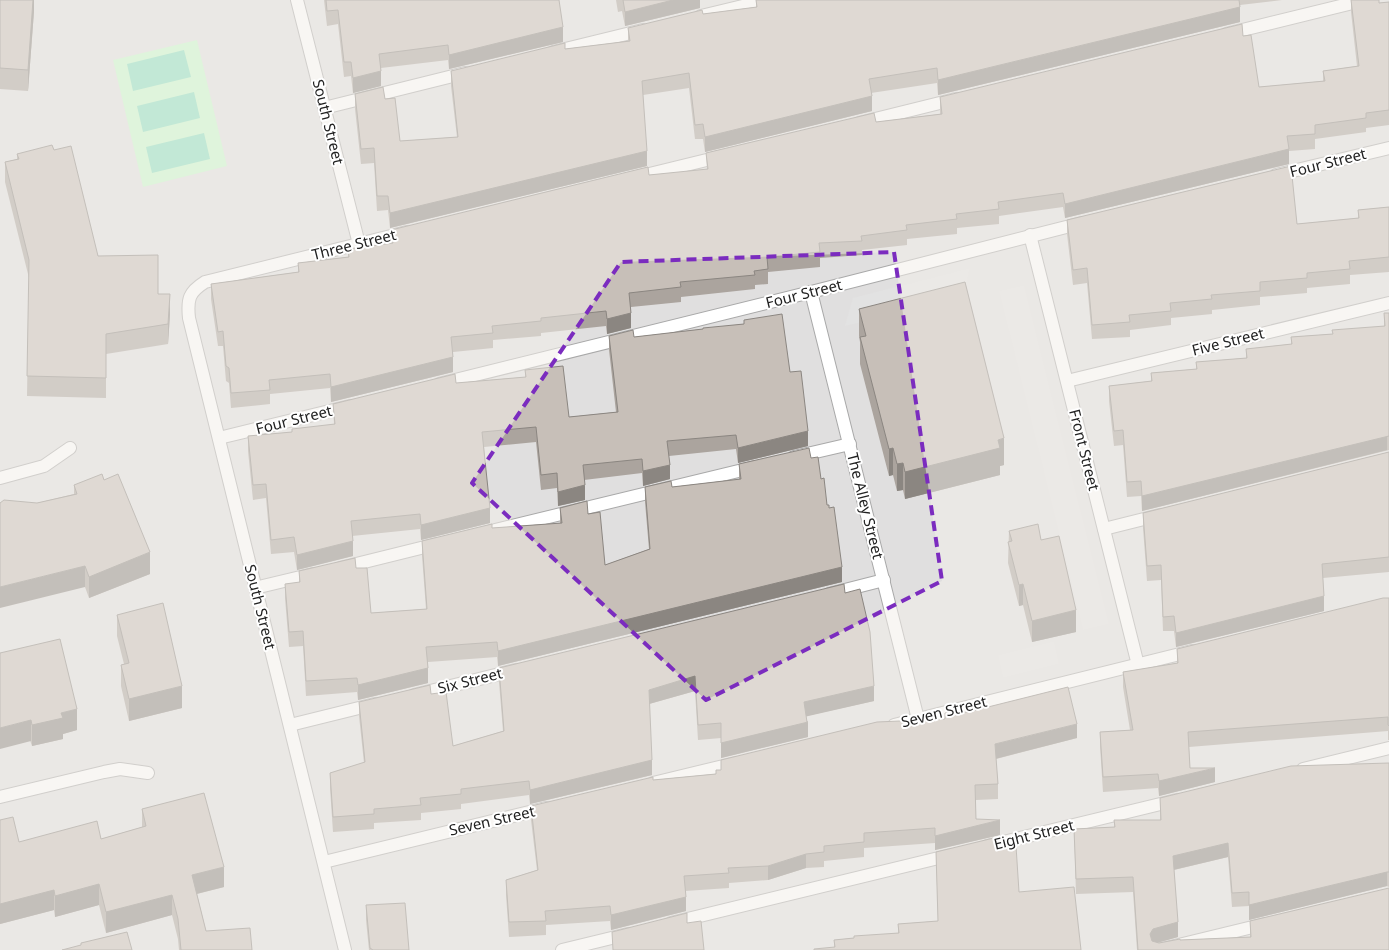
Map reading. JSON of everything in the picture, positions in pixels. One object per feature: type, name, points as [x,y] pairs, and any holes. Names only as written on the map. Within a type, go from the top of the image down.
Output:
[{"type":"lane","name":"South Street","points":[[298,0],[359,244]]},
{"type":"lane","points":[[690,19],[768,0]]},
{"type":"lane","points":[[1210,38],[1365,0]]},
{"type":"lane","points":[[536,56],[652,28]]},
{"type":"lane","points":[[324,108],[478,70]]},
{"type":"lane","points":[[843,127],[969,96]]},
{"type":"lane","name":"Four Street","points":[[1263,179],[1389,148]]},
{"type":"lane","points":[[620,181],[736,152]]},
{"type":"lane","name":"Four Street","points":[[429,387],[1098,219]]},
{"type":"lane","name":"Three Street","points":[[218,278],[417,230]]},
{"type":"lane","name":"Front Street","points":[[1030,235],[1138,664]]},
{"type":"lane","name":"South Street","points":[[218,278],[196,288],[190,296],[188,306],[189,318],[345,950]]},
{"type":"lane","name":"The Alley Street","points":[[811,292],[918,719]]},
{"type":"lane","name":"Five Street","points":[[1067,382],[1389,303]]},
{"type":"lane","name":"Four Street","points":[[219,438],[362,403]]},
{"type":"lane","points":[[783,460],[850,444]]},
{"type":"lane","points":[[0,478],[44,466],[70,448]]},
{"type":"lane","points":[[476,535],[764,464]]},
{"type":"lane","points":[[1104,529],[1170,512]]},
{"type":"lane","points":[[256,588],[447,542]]},
{"type":"lane","points":[[817,597],[884,580]]},
{"type":"lane","name":"Seven Street","points":[[880,728],[1205,648]]},
{"type":"lane","name":"Six Street","points":[[405,697],[529,667]]},
{"type":"lane","points":[[290,725],[386,702]]},
{"type":"lane","points":[[1293,772],[1389,748]]},
{"type":"lane","points":[[640,786],[746,760]]},
{"type":"lane","points":[[0,797],[120,769],[148,773]]},
{"type":"lane","name":"Eight Street","points":[[658,926],[1187,797]]},
{"type":"lane","name":"Seven Street","points":[[324,862],[554,806]]},
{"type":"lane","points":[[1158,950],[1273,922]]},
{"type":"lane","points":[[562,950],[639,931]]},
{"type":"highlighted area","points":[[894,252],[942,581],[706,700],[472,483],[621,262]]},
{"type":"shaded area","points":[[0,0],[1389,0],[1389,950],[0,950]]},
{"type":"shaded area","points":[[970,268],[964,297],[845,326],[853,298]]},
{"type":"shaded area","points":[[1024,285],[1109,624],[1083,630],[999,291]]},
{"type":"shaded area","points":[[1054,641],[1059,664],[1003,678],[998,655]]},
{"type":"green space","points":[[197,40],[227,166],[143,187],[113,60]]},
{"type":"green space","points":[[184,50],[191,77],[133,91],[127,64]]},
{"type":"green space","points":[[194,92],[200,118],[143,132],[137,106]]},
{"type":"green space","points":[[204,133],[210,159],[152,173],[146,147]]},
{"type":"building","points":[[0,0],[33,0],[28,70],[0,68]]},
{"type":"building","points":[[326,0],[559,0],[563,27],[449,55],[448,45],[379,54],[381,71],[353,78],[351,62],[344,62],[338,10],[327,11]]},
{"type":"building","points":[[623,0],[673,0],[625,12]]},
{"type":"building","points":[[756,0],[1239,0],[1240,7],[938,80],[937,68],[869,79],[872,96],[705,137],[703,124],[695,125],[689,73],[642,81],[647,151],[390,213],[388,196],[377,196],[374,148],[361,149],[355,94],[383,87],[385,99],[395,98],[400,141],[458,137],[451,71],[565,43],[565,49],[630,41],[628,28],[702,10],[703,14],[757,7]]},
{"type":"building","points":[[1351,0],[1379,0],[1379,3],[1389,2],[1389,110],[1366,113],[1366,118],[1315,125],[1315,134],[1287,136],[1289,149],[1065,204],[1063,193],[998,202],[999,209],[956,214],[957,219],[906,225],[907,230],[861,236],[862,241],[819,243],[820,252],[767,257],[768,269],[754,271],[755,275],[680,282],[681,287],[629,293],[631,313],[607,319],[606,311],[541,318],[541,321],[492,326],[493,333],[451,337],[453,357],[331,387],[330,374],[269,380],[270,390],[231,393],[229,368],[226,366],[223,331],[218,332],[211,284],[299,272],[298,263],[349,257],[348,249],[393,243],[391,230],[648,167],[649,175],[708,169],[706,153],[874,113],[876,122],[942,114],[940,97],[1242,24],[1243,36],[1251,35],[1259,87],[1325,81],[1323,71],[1359,66]]},
{"type":"building","points":[[52,145],[54,150],[71,146],[98,256],[158,255],[158,294],[170,294],[168,324],[106,334],[106,378],[27,376],[29,260],[5,162],[19,159],[17,154]]},
{"type":"building","points":[[1291,166],[1297,224],[1359,218],[1358,210],[1389,207],[1389,257],[1349,261],[1350,269],[1307,273],[1307,278],[1260,282],[1260,291],[1211,295],[1212,299],[1170,303],[1171,311],[1129,315],[1130,322],[1092,325],[1087,268],[1073,270],[1067,220]]},
{"type":"building","points":[[965,282],[1004,438],[998,440],[1000,448],[905,472],[903,463],[897,464],[893,448],[889,449],[860,337],[866,336],[859,309]]},
{"type":"building","points":[[1384,313],[1389,313],[1389,436],[1142,496],[1141,481],[1127,482],[1123,430],[1114,431],[1109,386],[1152,381],[1151,373],[1197,369],[1196,362],[1247,358],[1246,349],[1292,344],[1291,337],[1333,334],[1332,330],[1385,326]]},
{"type":"building","points":[[782,314],[790,372],[801,371],[808,431],[738,448],[736,435],[667,441],[670,465],[643,471],[642,459],[583,465],[585,485],[558,492],[557,473],[541,475],[536,427],[482,432],[490,508],[421,525],[420,514],[351,521],[353,541],[297,555],[294,537],[271,540],[266,484],[253,485],[248,436],[292,432],[292,429],[335,424],[333,404],[455,374],[456,383],[526,377],[525,370],[563,366],[569,417],[618,412],[609,336],[633,330],[634,337],[744,324],[744,320]]},
{"type":"building","points":[[809,448],[811,458],[818,457],[821,479],[824,478],[827,505],[829,505],[829,508],[834,507],[842,567],[498,651],[497,642],[426,647],[428,668],[358,685],[357,678],[306,681],[303,631],[289,632],[285,584],[300,582],[299,571],[355,558],[356,568],[367,568],[371,613],[427,609],[422,541],[492,524],[492,528],[562,523],[560,508],[587,501],[588,514],[600,512],[605,565],[650,549],[645,487],[671,481],[672,487],[741,479],[739,464]]},
{"type":"building","points":[[1389,452],[1389,557],[1322,564],[1324,596],[1176,633],[1174,616],[1163,617],[1161,565],[1147,566],[1143,513]]},
{"type":"building","points":[[102,474],[104,480],[118,474],[150,552],[89,577],[85,566],[0,587],[0,503],[4,500],[37,503],[77,494],[74,485]]},
{"type":"building","points":[[1038,524],[1041,540],[1059,536],[1076,610],[1032,621],[1023,584],[1019,585],[1008,542],[1012,541],[1009,531]]},
{"type":"building","points":[[844,584],[845,593],[860,589],[870,632],[874,686],[804,702],[808,722],[721,743],[721,723],[698,725],[695,676],[649,690],[652,760],[530,790],[529,781],[461,789],[461,794],[420,798],[421,805],[374,809],[374,814],[333,817],[330,773],[365,762],[359,702],[430,685],[431,694],[446,692],[453,746],[504,731],[499,668]]},
{"type":"building","points":[[1389,598],[1389,726],[1388,717],[1188,732],[1190,768],[1215,768],[1159,781],[1158,774],[1103,777],[1100,732],[1133,730],[1123,672],[1178,663],[1177,649]]},
{"type":"building","points":[[163,603],[182,686],[129,699],[121,665],[129,663],[117,615]]},
{"type":"building","points":[[60,639],[77,709],[61,713],[63,718],[32,725],[31,720],[0,728],[0,653]]},
{"type":"building","points":[[1068,687],[1077,724],[995,744],[998,784],[975,785],[976,819],[1000,820],[935,836],[935,828],[864,833],[864,842],[824,846],[824,852],[806,854],[768,866],[728,868],[729,873],[684,876],[686,897],[611,915],[610,906],[545,911],[546,921],[509,922],[506,880],[538,870],[531,806],[653,777],[653,780],[716,774],[716,770],[721,770],[721,760],[877,722],[945,719],[945,713],[968,712]]},
{"type":"building","points":[[1389,763],[1389,872],[1249,905],[1249,892],[1232,893],[1228,843],[1173,856],[1178,922],[1153,929],[1150,934],[1152,941],[1159,943],[1180,939],[1251,937],[1250,921],[1389,888],[1389,950],[1138,950],[1133,877],[1076,879],[1074,829],[1115,827],[1114,820],[1161,820],[1160,798],[1291,766]]},
{"type":"building","points":[[204,793],[224,867],[192,875],[206,931],[250,928],[252,950],[181,950],[178,919],[172,895],[106,912],[99,884],[55,896],[54,890],[0,904],[0,820],[13,817],[19,842],[97,821],[101,839],[146,826],[142,809]]},
{"type":"building","points":[[1002,836],[1003,847],[1016,846],[1019,892],[1074,887],[1081,950],[814,950],[835,947],[834,940],[854,938],[854,936],[899,933],[898,924],[938,921],[936,852]]},
{"type":"building","points":[[405,903],[409,950],[373,950],[370,948],[366,905]]},
{"type":"building","points":[[687,913],[687,923],[701,921],[704,950],[613,950],[612,932]]},
{"type":"building","points":[[127,932],[132,950],[62,950],[81,945],[81,943]]}]
